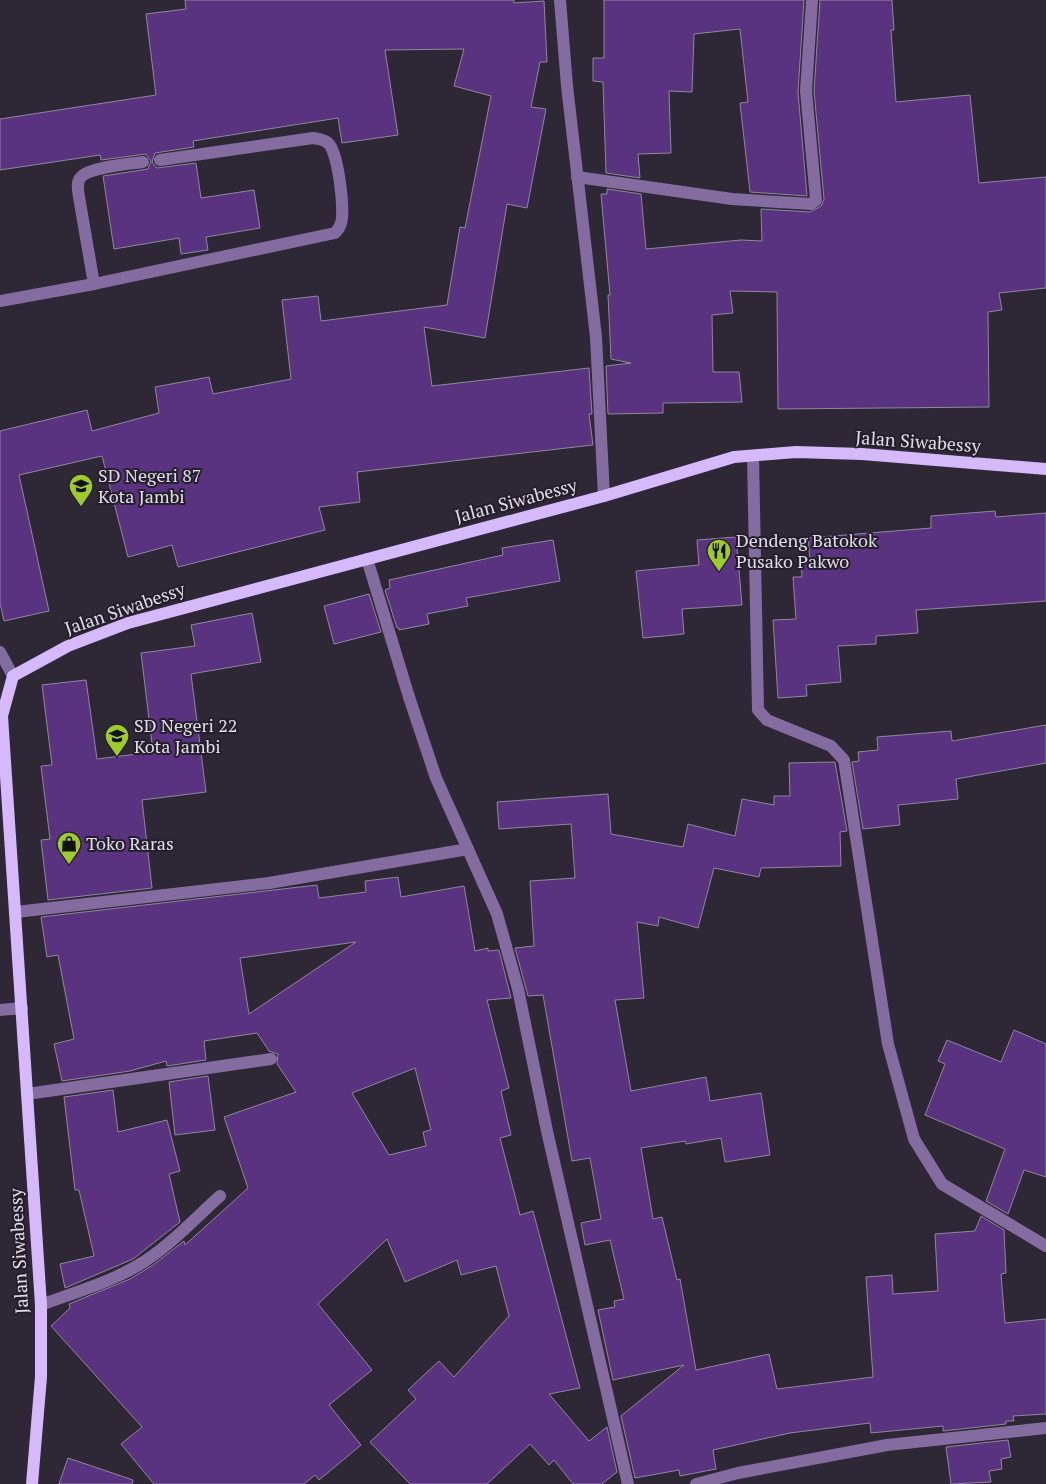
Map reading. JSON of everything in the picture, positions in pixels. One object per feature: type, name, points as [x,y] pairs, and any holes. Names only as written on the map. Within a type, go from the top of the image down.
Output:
[{"type":"main road","name":"Jalan Siwabessy","points":[[32,1484],[40,1377],[41,1305],[16,912],[1,716],[13,676],[68,646],[128,623],[604,496],[734,457],[796,452],[862,454],[1046,469]]},
{"type":"street","points":[[560,0],[577,177],[596,337],[604,496]]},
{"type":"street","points":[[577,177],[732,199],[811,204],[816,200],[806,91],[812,0]]},
{"type":"street","points":[[0,301],[94,284],[335,233],[342,221],[341,195],[334,151],[328,143],[321,139],[313,138],[160,160]]},
{"type":"street","points":[[94,284],[77,184],[80,178],[88,172],[144,162]]},
{"type":"street","points":[[753,456],[758,710],[767,720],[831,746],[844,760],[888,1044],[914,1139],[942,1184],[1046,1246]]},
{"type":"street","points":[[367,559],[430,760],[497,914],[518,989],[547,1131],[628,1484]]},
{"type":"street","points":[[0,652],[13,676]]},
{"type":"street","points":[[16,912],[268,883],[468,848]]},
{"type":"street","points":[[0,1010],[22,1008]]},
{"type":"street","points":[[27,1094],[271,1059]]},
{"type":"street","points":[[41,1305],[136,1267],[154,1255],[220,1196]]},
{"type":"street","points":[[696,1484],[738,1473],[887,1445],[1046,1428]]},
{"type":"building","points":[[185,0],[514,0],[514,3],[544,1],[547,62],[540,62],[531,107],[546,109],[527,208],[507,204],[485,338],[424,327],[432,386],[589,368],[592,414],[589,414],[593,445],[357,472],[360,502],[319,507],[325,530],[178,567],[172,545],[128,557],[102,456],[19,475],[49,611],[4,621],[0,603],[0,431],[87,410],[92,431],[159,413],[155,387],[209,377],[213,394],[291,379],[282,300],[318,296],[321,321],[447,305],[460,227],[465,228],[491,96],[454,86],[464,49],[385,50],[398,135],[342,143],[338,118],[193,141],[194,147],[155,153],[152,162],[157,168],[196,163],[201,198],[254,190],[260,228],[206,237],[208,250],[181,254],[179,238],[114,249],[103,176],[148,169],[151,161],[146,154],[101,160],[100,155],[0,170],[0,119],[156,95],[146,14],[186,9]]},
{"type":"building","points":[[604,0],[804,0],[798,92],[807,196],[750,192],[740,103],[748,102],[740,29],[694,34],[692,92],[669,91],[671,153],[638,154],[640,178],[606,173],[603,82],[593,81],[593,58],[604,58]]},
{"type":"building","points":[[820,0],[892,0],[894,30],[891,30],[896,102],[970,95],[979,183],[1046,177],[1046,288],[999,293],[1002,310],[988,312],[989,407],[778,409],[777,292],[730,291],[733,313],[712,315],[713,372],[739,372],[742,402],[663,403],[663,413],[608,414],[606,366],[631,363],[611,359],[608,295],[610,295],[601,194],[607,194],[607,189],[641,194],[646,249],[741,240],[762,241],[761,209],[810,212],[821,206],[824,199],[814,91]]},
{"type":"building","points":[[995,511],[996,517],[1046,513],[1046,601],[916,610],[918,633],[876,636],[876,644],[838,646],[841,682],[806,685],[807,696],[778,698],[773,620],[796,619],[793,577],[802,577],[801,561],[810,560],[808,538],[931,528],[931,516]]},
{"type":"building","points":[[736,537],[742,605],[682,609],[684,634],[643,638],[636,571],[699,565],[697,540]]},
{"type":"building","points":[[553,540],[560,581],[466,598],[468,606],[427,614],[429,624],[399,630],[397,628],[385,590],[390,588],[389,580],[503,555],[502,548]]},
{"type":"building","points":[[369,594],[381,632],[334,644],[324,606]]},
{"type":"building","points":[[252,613],[261,662],[191,674],[206,792],[142,800],[152,888],[48,900],[41,840],[50,839],[41,766],[52,765],[42,685],[86,680],[97,759],[153,752],[141,653],[195,646],[191,625]]},
{"type":"building","points":[[1046,725],[1046,763],[956,779],[958,799],[898,805],[900,825],[863,829],[852,762],[859,761],[858,752],[878,750],[877,737],[951,731],[952,741]]},
{"type":"building","points":[[835,762],[847,831],[840,832],[841,866],[761,868],[759,877],[714,868],[698,928],[659,917],[658,926],[637,922],[644,998],[615,1000],[631,1091],[706,1077],[710,1101],[761,1093],[770,1155],[725,1162],[721,1138],[686,1144],[685,1141],[641,1148],[653,1219],[662,1217],[677,1280],[680,1279],[696,1370],[769,1354],[777,1389],[873,1377],[866,1277],[892,1275],[893,1294],[938,1291],[935,1234],[975,1231],[981,1216],[1004,1230],[1006,1273],[1001,1274],[1005,1323],[1046,1319],[1046,1414],[1013,1416],[1014,1421],[1006,1421],[1006,1424],[943,1431],[943,1426],[871,1433],[870,1423],[790,1433],[713,1450],[716,1469],[680,1476],[679,1470],[635,1478],[621,1416],[684,1365],[613,1380],[598,1310],[615,1307],[614,1301],[624,1299],[610,1240],[585,1245],[581,1223],[601,1219],[590,1158],[572,1161],[543,995],[528,996],[515,948],[534,946],[530,881],[575,878],[571,824],[499,829],[497,802],[608,794],[611,834],[683,847],[688,824],[735,836],[742,799],[774,805],[774,796],[790,796],[789,763]]},
{"type":"building","points":[[398,877],[401,897],[464,886],[475,951],[488,948],[488,951],[499,950],[511,998],[487,1000],[509,1088],[501,1091],[511,1135],[500,1138],[520,1215],[533,1211],[580,1388],[549,1394],[589,1441],[607,1427],[617,1472],[602,1484],[573,1484],[554,1460],[549,1465],[530,1444],[487,1484],[410,1484],[370,1442],[416,1399],[408,1390],[439,1361],[454,1377],[509,1316],[496,1266],[461,1275],[457,1260],[405,1282],[387,1239],[318,1304],[372,1370],[329,1405],[361,1445],[319,1480],[315,1475],[304,1484],[154,1484],[121,1444],[142,1427],[51,1326],[70,1308],[69,1304],[130,1279],[153,1265],[184,1241],[185,1245],[248,1188],[224,1117],[296,1092],[277,1064],[278,1054],[269,1051],[257,1033],[204,1041],[206,1060],[167,1066],[166,1061],[130,1071],[62,1081],[54,1044],[74,1039],[58,955],[47,957],[41,917],[317,885],[319,898],[366,892],[365,881]],"holes":[[[356,942],[249,1014],[240,958]],[[415,1068],[431,1130],[423,1132],[426,1146],[389,1155],[352,1093]]]},
{"type":"building","points":[[1014,1030],[1046,1044],[1046,1177],[1024,1170],[1008,1214],[986,1201],[1005,1149],[925,1115],[945,1064],[938,1061],[947,1040],[1001,1062]]},
{"type":"building","points":[[208,1076],[215,1130],[175,1135],[169,1082]]},
{"type":"building","points":[[113,1090],[118,1132],[167,1120],[180,1171],[169,1174],[180,1222],[133,1259],[65,1288],[60,1264],[94,1256],[79,1190],[75,1190],[64,1097]]},
{"type":"building","points":[[1008,1440],[1011,1457],[1001,1459],[1002,1469],[989,1471],[991,1482],[951,1484],[946,1447]]},
{"type":"building","points":[[68,1458],[133,1480],[132,1484],[59,1484]]},
{"type":"place","name":"SD Negeri 87 Kota Jambi","points":[[81,507]]},
{"type":"place","name":"Dendeng Batokok Pusako Pakwo","points":[[719,572]]},
{"type":"place","name":"SD Negeri 22 Kota Jambi","points":[[117,757]]},
{"type":"place","name":"Toko Raras","points":[[69,865]]}]
